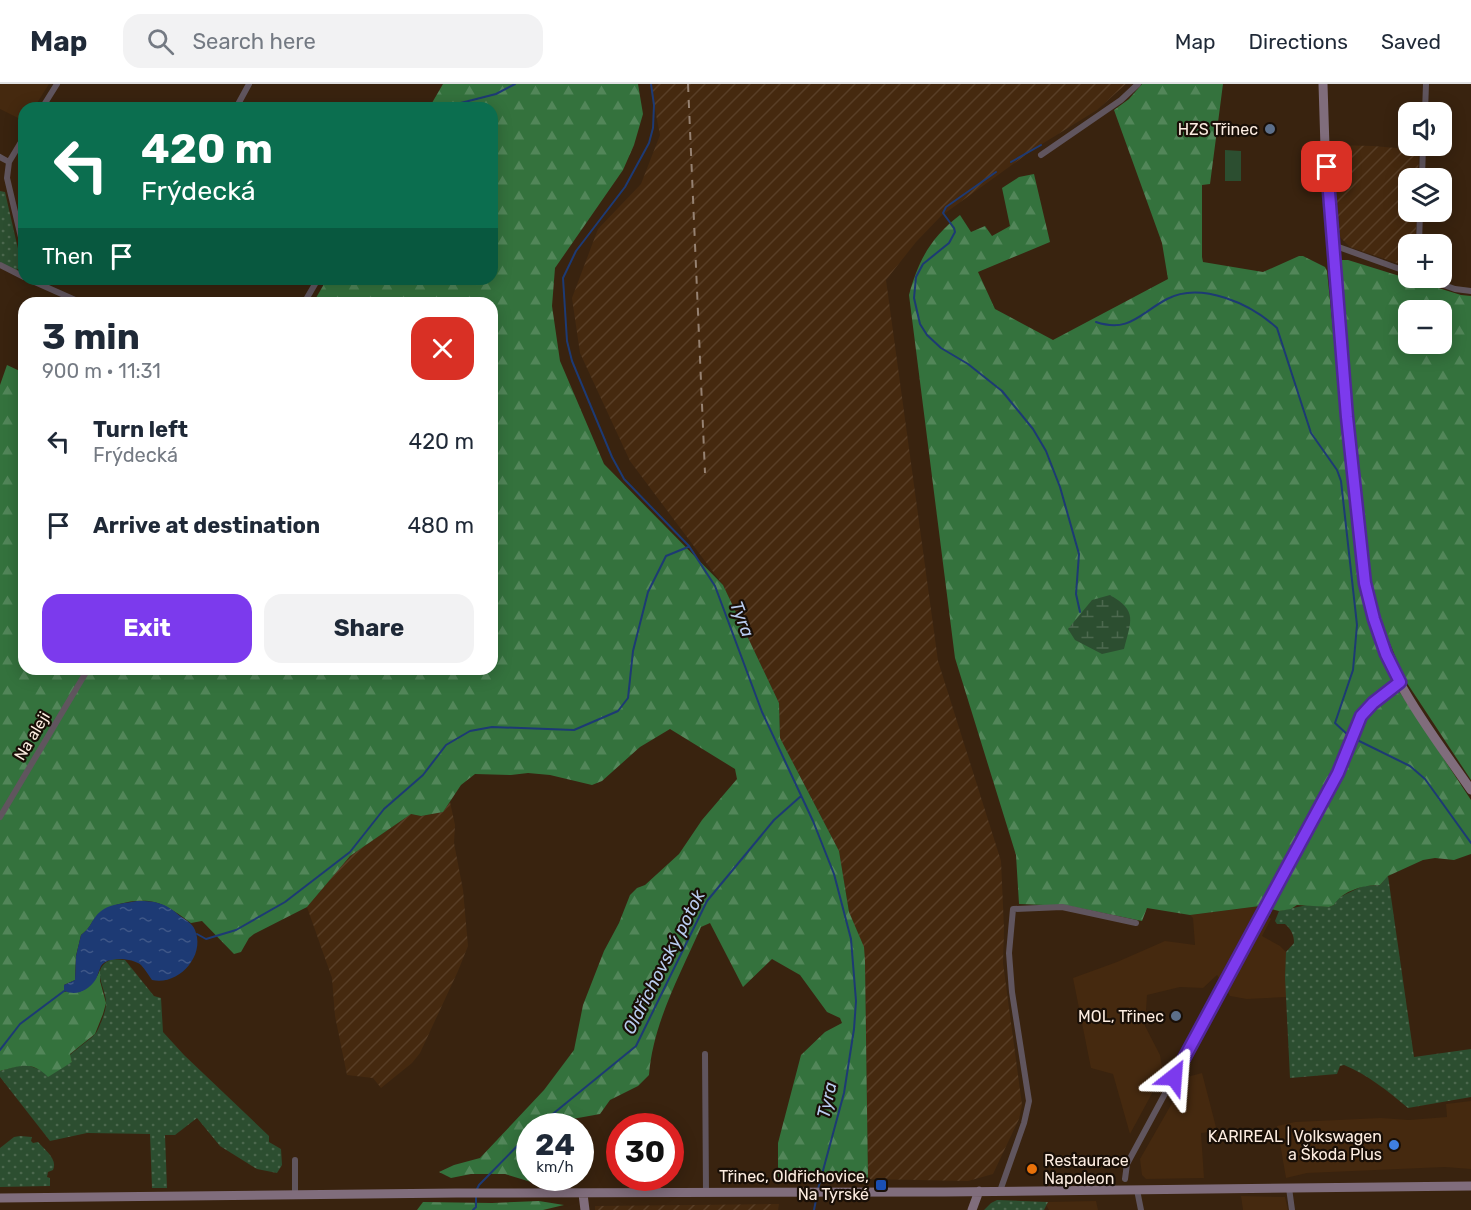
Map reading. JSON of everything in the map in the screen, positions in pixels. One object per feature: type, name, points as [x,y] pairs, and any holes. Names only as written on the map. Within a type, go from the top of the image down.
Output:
[{"type":"main road","points":[[1323,84],[1325,147],[1347,417],[1365,583],[1386,654],[1400,682],[1471,790]]},
{"type":"main road","points":[[0,1198],[1137,1190],[1471,1185]]},
{"type":"main road","points":[[972,1210],[980,1191]]},
{"type":"main road","points":[[583,1194],[585,1210]]},
{"type":"street","points":[[46,102],[57,84]]},
{"type":"street","points":[[239,102],[249,84]]},
{"type":"street","points":[[1041,155],[1121,100],[1138,84]]},
{"type":"street","points":[[1425,102],[1426,84]]},
{"type":"street","points":[[18,147],[9,162],[4,179],[18,216]]},
{"type":"street","points":[[0,157],[9,162]]},
{"type":"street","points":[[1333,245],[1398,268]]},
{"type":"street","points":[[0,265],[18,274]]},
{"type":"street","points":[[42,285],[69,297]]},
{"type":"street","points":[[1452,288],[1471,291]]},
{"type":"street","name":"Na aleji","points":[[0,817],[84,675]]},
{"type":"street","points":[[1125,1179],[1127,1164],[1338,773],[1361,716],[1373,703],[1400,682]]},
{"type":"street","points":[[1000,1191],[1024,1123],[1029,1101],[1012,992],[1009,953],[1013,909],[1062,908],[1136,923]]},
{"type":"street","points":[[705,1054],[706,1193]]},
{"type":"street","points":[[295,1160],[295,1195]]},
{"type":"street","points":[[1289,1188],[1292,1210]]},
{"type":"street","points":[[1137,1190],[1141,1210]]},
{"type":"shaded area","points":[[0,84],[49,84],[38,102],[18,102],[18,118],[0,109]]},
{"type":"shaded area","points":[[650,84],[1126,84],[1097,110],[1034,149],[941,216],[916,242],[886,280],[938,661],[1001,861],[1003,963],[1022,1105],[1019,1119],[993,1174],[968,1181],[868,1179],[865,961],[863,947],[849,912],[839,851],[780,738],[779,703],[723,585],[630,461],[580,353],[572,298],[598,229],[641,184],[660,135]]},
{"type":"shaded area","points":[[1333,145],[1398,148],[1398,156],[1419,156],[1418,168],[1398,168],[1398,222],[1416,222],[1416,234],[1398,234],[1398,264],[1350,247],[1339,236]]},
{"type":"shaded area","points":[[450,802],[455,825],[454,843],[463,890],[468,946],[420,1053],[412,1063],[381,1088],[373,1078],[347,1075],[335,1016],[332,978],[307,907],[350,856],[411,814],[421,816],[443,812]]},
{"type":"shaded area","points":[[1260,906],[1271,919],[1262,936],[1286,952],[1286,997],[1247,999],[1230,996],[1217,975],[1203,988],[1180,987],[1147,995],[1145,1026],[1160,1055],[1163,1073],[1130,1134],[1113,1074],[1091,1068],[1073,978],[1165,941],[1195,945],[1193,918],[1190,915]]},
{"type":"shaded area","points":[[1202,1073],[1217,1131],[1201,1133],[1204,1178],[1146,1179],[1142,1175],[1140,1159],[1187,1077]]},
{"type":"shaded area","points":[[1471,1101],[1471,1169],[1445,1167],[1307,1173],[1286,1178],[1277,1126],[1295,1122],[1447,1117],[1446,1104]]},
{"type":"shaded area","points":[[1241,1196],[1285,1197],[1288,1210],[1243,1210]]},
{"type":"shaded area","points":[[1096,1201],[1098,1210],[1049,1210],[1046,1205],[1048,1202]]},
{"type":"shaded area","points":[[779,1204],[778,1210],[595,1210],[595,1206]]},
{"type":"green space","points":[[443,84],[638,84],[643,114],[634,145],[623,170],[555,268],[552,306],[560,361],[604,464],[723,585],[779,703],[780,738],[839,851],[849,912],[864,947],[868,1179],[778,1177],[778,1143],[801,1055],[825,1032],[842,1023],[840,1018],[827,1012],[800,975],[772,959],[743,987],[710,923],[701,927],[669,1000],[656,1037],[649,1075],[638,1086],[610,1100],[600,1114],[522,1113],[544,1090],[574,1050],[583,1005],[604,951],[619,923],[630,895],[637,888],[645,885],[679,854],[702,820],[737,779],[735,769],[670,729],[640,747],[602,781],[592,785],[550,775],[475,774],[461,785],[443,812],[421,816],[411,814],[350,856],[307,907],[254,934],[241,952],[234,954],[202,921],[191,923],[159,903],[131,902],[115,905],[101,912],[81,935],[76,956],[75,980],[64,985],[64,992],[82,989],[94,981],[100,970],[100,981],[106,1003],[95,1034],[70,1054],[72,1062],[48,1077],[31,1066],[19,1066],[0,1071],[0,385],[7,365],[18,370],[18,675],[498,675],[498,297],[316,297],[324,285],[498,285],[498,102],[432,102]]},
{"type":"green space","points":[[1142,84],[1223,84],[1210,184],[1202,185],[1203,262],[1263,272],[1303,256],[1325,267],[1327,271],[1359,584],[1381,656],[1395,685],[1471,800],[1471,854],[1454,860],[1435,858],[1423,860],[1388,876],[1380,885],[1361,887],[1348,892],[1329,907],[1297,905],[1291,909],[1279,911],[1260,906],[1190,915],[1147,908],[1142,921],[1069,906],[1019,904],[1016,855],[955,658],[909,295],[927,250],[950,223],[960,215],[971,232],[985,226],[992,236],[1010,226],[1002,188],[1019,177],[1034,174],[1050,242],[978,272],[995,309],[1053,340],[1168,279],[1162,243],[1114,110],[1129,99]]},
{"type":"green space","points":[[1225,150],[1241,151],[1241,181],[1225,181]]},
{"type":"green space","points":[[0,191],[5,192],[18,249],[18,269],[15,271],[0,263]]},
{"type":"green space","points":[[1340,260],[1348,260],[1398,275],[1398,288],[1438,288],[1471,296],[1471,780],[1405,680],[1379,617],[1370,582],[1352,416]]},
{"type":"green space","points":[[1110,595],[1125,606],[1129,612],[1130,624],[1124,649],[1102,654],[1075,640],[1068,629],[1092,600]]},
{"type":"green space","points":[[1388,876],[1414,1057],[1471,1049],[1471,1097],[1408,1108],[1378,1084],[1344,1065],[1340,1066],[1337,1074],[1290,1078],[1285,977],[1286,952],[1294,940],[1292,932],[1285,924],[1277,924],[1275,921],[1279,911],[1307,905],[1329,907],[1334,905],[1337,899],[1363,886],[1380,885]]},
{"type":"green space","points":[[112,959],[125,960],[154,996],[161,998],[163,1032],[269,1136],[269,1142],[281,1149],[282,1165],[277,1173],[257,1169],[220,1146],[197,1118],[175,1135],[165,1135],[167,1188],[152,1188],[150,1134],[87,1133],[50,1141],[0,1077],[0,1071],[24,1064],[41,1070],[72,1062],[70,1055],[96,1033],[101,1022],[106,1001],[100,972],[105,963]]},
{"type":"green space","points":[[516,1120],[516,1177],[505,1174],[471,1174],[451,1178],[439,1172],[480,1158]]},
{"type":"green space","points":[[14,1137],[32,1137],[31,1141],[38,1142],[52,1158],[53,1170],[48,1172],[47,1177],[50,1178],[50,1186],[0,1187],[0,1148]]},
{"type":"green space","points":[[997,1200],[1048,1202],[1044,1210],[984,1210]]},
{"type":"green space","points":[[539,1201],[564,1205],[543,1210],[417,1210],[423,1202]]},
{"type":"water","points":[[137,901],[155,902],[170,908],[194,927],[196,952],[186,968],[171,979],[152,980],[137,963],[114,959],[101,966],[96,979],[86,989],[78,993],[64,991],[64,985],[75,980],[76,956],[81,935],[96,916],[110,906]]},
{"type":"waterway","points":[[465,102],[496,94],[515,84]]},
{"type":"waterway","name":"Tyra","points":[[651,84],[654,105],[653,128],[649,143],[625,187],[576,251],[563,278],[567,341],[572,361],[612,457],[624,479],[689,546],[715,586],[762,712],[813,821],[834,874],[851,939],[856,1001],[844,1093],[818,1189]]},
{"type":"waterway","points":[[1011,162],[1041,145]]},
{"type":"waterway","points":[[996,172],[946,207],[943,213],[955,232],[949,243],[923,264],[916,277],[914,298],[920,324],[927,335],[941,348],[968,364],[1002,391],[1033,429],[1046,451],[1060,487],[1079,554],[1076,594],[1080,612]]},
{"type":"waterway","points":[[1096,322],[1107,325],[1126,324],[1167,299],[1180,294],[1195,293],[1210,294],[1240,304],[1277,328],[1311,433],[1337,470],[1341,481],[1357,625],[1353,670],[1335,723],[1349,736],[1410,766],[1425,779],[1471,843]]},
{"type":"waterway","points":[[197,934],[206,939],[236,930],[285,902],[350,852],[384,809],[423,775],[446,745],[470,731],[492,727],[574,730],[618,711],[628,698],[633,651],[648,592],[666,556],[688,547]]},
{"type":"waterway","name":"Oldřichovský potok","points":[[554,1113],[636,1046],[707,901],[774,820],[801,796]]},
{"type":"waterway","points":[[0,1050],[20,1024],[64,991]]},
{"type":"waterway","name":"Oldřichovský potok","points":[[476,1191],[479,1185],[516,1147]]},
{"type":"waterway","name":"Tyra","points":[[814,1210],[817,1195]]},
{"type":"waterway","name":"Oldřichovský potok","points":[[473,1210],[476,1207],[476,1196]]},
{"type":"railway","points":[[688,84],[705,473]]},
{"type":"place","name":"HZS Třinec","points":[[1270,129]]},
{"type":"place","name":"MOL, Třinec","points":[[1176,1016]]},
{"type":"place","name":"KARIREAL | Volkswagen a Škoda Plus","points":[[1394,1145]]},
{"type":"place","name":"Restaurace Napoleon","points":[[1032,1169]]},
{"type":"place","name":"Třinec, Oldřichovice, Na Tyrské","points":[[881,1185]]},
{"type":"route","points":[[1174,1077],[1338,773],[1361,716],[1373,703],[1400,682],[1386,654],[1365,583],[1347,417],[1327,167]]}]
